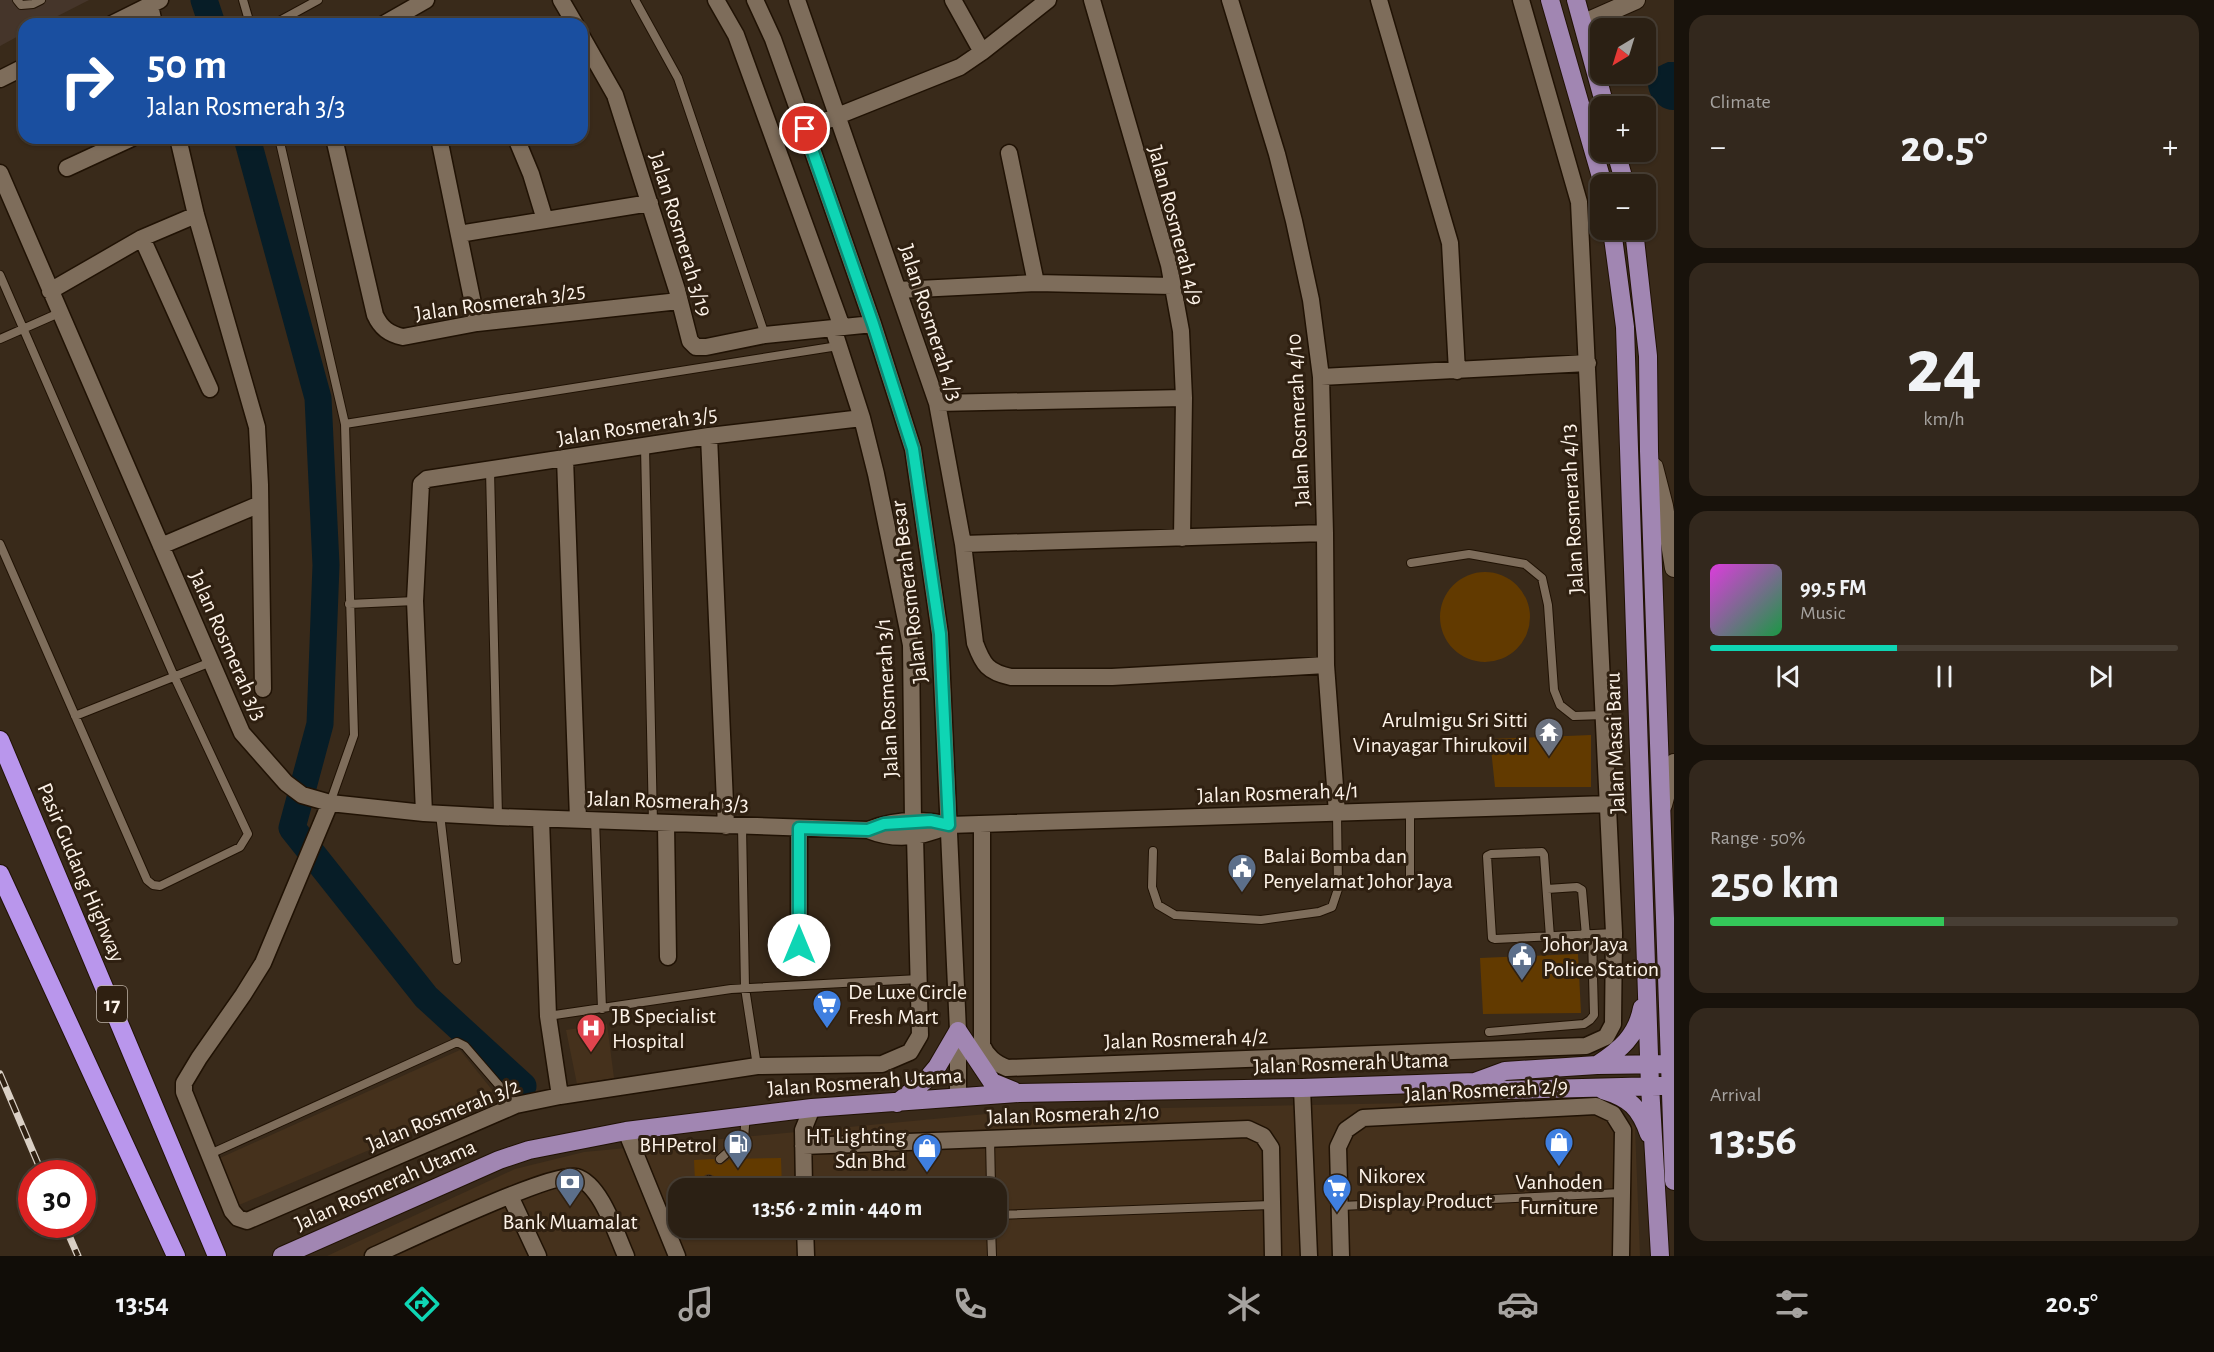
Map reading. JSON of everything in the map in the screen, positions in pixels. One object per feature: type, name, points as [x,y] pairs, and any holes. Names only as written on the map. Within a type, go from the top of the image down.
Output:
[{"type":"highway","name":"Pasir Gudang Highway","points":[[0,740],[217,1256]]},
{"type":"highway","name":"17","points":[[0,874],[176,1256]]},
{"type":"main road","points":[[1551,0],[1561,15],[1571,22],[1584,23]]},
{"type":"main road","points":[[1551,0],[1599,174]]},
{"type":"main road","points":[[1576,0],[1602,96]]},
{"type":"main road","name":"Jalan Masai Baru","points":[[1613,240],[1625,327],[1650,1086],[1660,1256]]},
{"type":"main road","name":"Jalan Masai Baru","points":[[1635,240],[1648,356],[1661,815],[1671,984],[1674,1181]]},
{"type":"main road","points":[[1597,1065],[1616,1053],[1632,1036],[1641,1014],[1647,986]]},
{"type":"main road","points":[[897,1103],[927,1079],[937,1067],[958,1031],[992,1082],[1018,1093]]},
{"type":"main road","name":"Jalan Rosmerah Utama","points":[[1475,1082],[1505,1071],[1597,1065],[1672,1064]]},
{"type":"main road","name":"Jalan Rosmerah Utama","points":[[282,1256],[498,1160],[529,1150],[626,1131],[746,1114],[1018,1093],[1302,1088],[1475,1082],[1504,1090],[1673,1086]]},
{"type":"main road","points":[[1596,1088],[1616,1094],[1634,1105],[1643,1118],[1654,1147]]},
{"type":"street","points":[[408,18],[426,0]]},
{"type":"street","points":[[561,0],[571,18]]},
{"type":"street","name":"Jalan Rosmerah 3/1","points":[[716,0],[736,35],[838,328],[838,346],[862,418],[901,588],[911,645],[914,830]]},
{"type":"street","name":"Jalan Rosmerah Besar","points":[[755,0],[773,39],[805,129],[873,324],[913,449],[940,634],[958,1031],[958,1098]]},
{"type":"street","name":"Jalan Rosmerah 4/3","points":[[796,0],[937,403],[963,544],[975,643],[987,667],[998,674],[1011,677],[1112,677],[1326,664]]},
{"type":"street","points":[[953,0],[982,52]]},
{"type":"street","points":[[805,129],[960,67],[1048,0]]},
{"type":"street","name":"Jalan Rosmerah 4/9","points":[[1092,0],[1168,265],[1181,332],[1184,398],[1182,538]]},
{"type":"street","name":"Jalan Rosmerah 4/10","points":[[1230,0],[1278,154],[1311,300],[1321,376],[1326,664],[1337,813]]},
{"type":"street","points":[[1379,0],[1450,243],[1457,371]]},
{"type":"street","name":"Jalan Rosmerah 4/13","points":[[1521,0],[1580,202],[1588,363],[1589,439],[1609,804],[1614,933],[1613,1024]]},
{"type":"street","points":[[1584,23],[1636,0]]},
{"type":"street","points":[[124,18],[155,3]]},
{"type":"street","points":[[154,18],[155,3]]},
{"type":"street","name":"Jalan Rosmerah 3/19","points":[[588,48],[615,95],[650,203],[690,341],[696,347],[765,335],[873,324]]},
{"type":"street","points":[[0,79],[18,70]]},
{"type":"street","points":[[67,168],[119,144]]},
{"type":"street","points":[[179,144],[196,215],[257,427],[263,688]]},
{"type":"street","name":"Jalan Rosmerah 3/25","points":[[335,144],[375,315],[379,323],[394,335],[403,337],[477,323],[679,301]]},
{"type":"street","points":[[440,144],[477,323]]},
{"type":"street","points":[[518,144],[531,174],[545,220]]},
{"type":"street","points":[[1009,153],[1036,283]]},
{"type":"street","name":"Jalan Rosmerah 3/3","points":[[0,172],[242,733],[286,783],[302,795],[330,803],[432,814],[868,830],[884,837],[914,830],[932,833],[949,825]]},
{"type":"street","points":[[459,234],[650,203]]},
{"type":"street","points":[[50,291],[142,238],[196,215]]},
{"type":"street","points":[[142,238],[210,389]]},
{"type":"street","points":[[898,290],[1036,283],[1172,286]]},
{"type":"street","points":[[1321,376],[1588,363]]},
{"type":"street","points":[[937,403],[1184,398]]},
{"type":"street","name":"Jalan Rosmerah 3/5","points":[[415,601],[421,484],[426,479],[708,436],[862,418]]},
{"type":"street","points":[[708,436],[734,826]]},
{"type":"street","points":[[1649,451],[1664,506],[1674,568]]},
{"type":"street","points":[[565,458],[587,819]]},
{"type":"street","points":[[161,546],[260,504]]},
{"type":"street","points":[[963,544],[1325,533]]},
{"type":"street","points":[[415,601],[432,814]]},
{"type":"street","points":[[1661,815],[1674,763]]},
{"type":"street","points":[[210,1154],[184,1092],[184,1083],[263,963],[330,803]]},
{"type":"street","name":"Jalan Rosmerah 4/1","points":[[949,825],[1609,804]]},
{"type":"street","points":[[541,819],[548,1016],[560,1096]]},
{"type":"street","points":[[659,824],[668,957]]},
{"type":"street","name":"Jalan Rosmerah 4/2","points":[[982,824],[982,1045],[985,1053],[996,1064],[1007,1068],[1586,1046],[1606,1036],[1613,1024]]},
{"type":"street","points":[[799,828],[799,945]]},
{"type":"street","name":"Jalan Rosmerah 3/2","points":[[210,1154],[232,1210],[238,1218],[247,1221],[516,1105],[560,1096],[757,1066],[882,1064],[910,1052],[920,1035],[914,830]]},
{"type":"street","points":[[1302,1088],[1309,1256]]},
{"type":"street","name":"Jalan Rosmerah 2/9","points":[[1341,1256],[1338,1147],[1346,1130],[1363,1118],[1596,1106],[1613,1114],[1623,1130],[1621,1256]]},
{"type":"street","points":[[804,1178],[803,1130],[812,1108]]},
{"type":"street","name":"Jalan Rosmerah 2/10","points":[[803,1146],[1248,1129],[1263,1136],[1270,1148],[1273,1256]]},
{"type":"street","points":[[626,1131],[669,1227],[677,1256]]},
{"type":"street","points":[[373,1256],[510,1196],[551,1180],[576,1176],[590,1186],[601,1200],[626,1256]]},
{"type":"street","points":[[510,1196],[538,1256]]},
{"type":"street","points":[[806,1238],[806,1256]]},
{"type":"lane","points":[[17,0],[21,5],[33,4],[41,0]]},
{"type":"lane","points":[[243,0],[248,18]]},
{"type":"lane","points":[[285,18],[318,0]]},
{"type":"lane","points":[[635,0],[678,78],[765,335]]},
{"type":"lane","points":[[280,144],[345,424],[354,735],[330,803]]},
{"type":"lane","points":[[0,275],[174,676],[248,834],[240,847],[160,886],[153,885],[147,880],[0,544]]},
{"type":"lane","points":[[0,339],[59,313]]},
{"type":"lane","points":[[345,424],[838,346]]},
{"type":"lane","points":[[645,447],[659,824]]},
{"type":"lane","points":[[490,470],[498,817]]},
{"type":"lane","points":[[1411,563],[1469,554],[1525,564],[1542,578],[1548,605],[1554,690],[1560,705],[1574,716],[1604,715]]},
{"type":"lane","points":[[349,604],[415,601]]},
{"type":"lane","points":[[75,716],[211,662]]},
{"type":"lane","points":[[1410,810],[1410,877]]},
{"type":"lane","points":[[1153,851],[1152,887],[1158,905],[1174,915],[1261,920],[1319,912],[1332,907],[1338,890],[1337,813]]},
{"type":"lane","points":[[432,814],[456,960]]},
{"type":"lane","points":[[587,819],[602,1009]]},
{"type":"lane","points":[[734,826],[745,988],[757,1066]]},
{"type":"lane","points":[[1550,937],[1542,852],[1487,856],[1492,938],[1495,939],[1589,936],[1614,933]]},
{"type":"lane","points":[[1489,1032],[1584,1024],[1594,1015],[1589,936],[1582,890],[1577,886],[1547,889]]},
{"type":"lane","points":[[548,1016],[745,988],[919,980]]},
{"type":"lane","points":[[210,1154],[457,1042],[465,1046],[516,1105]]},
{"type":"lane","points":[[720,1159],[744,1138],[746,1114]]},
{"type":"lane","points":[[990,1138],[991,1178]]},
{"type":"lane","points":[[1341,1206],[1621,1193]]},
{"type":"lane","points":[[1007,1215],[1271,1205]]},
{"type":"lane","points":[[991,1238],[992,1256]]},
{"type":"shaded area","points":[[0,0],[89,0],[54,18],[18,18],[18,36],[0,46]]},
{"type":"shaded area","name":"JB Specialist Hospital","points":[[607,1024],[614,1078],[577,1084],[566,1030]]},
{"type":"shaded area","points":[[460,1050],[497,1096],[239,1205],[220,1158]]},
{"type":"shaded area","points":[[1606,1099],[1635,1127],[1640,1256],[327,1256],[515,1169],[584,1152],[1018,1111]]},
{"type":"water","points":[[1668,62],[1674,62],[1674,110],[1661,106],[1656,102],[1656,96],[1651,95],[1648,84],[1656,84],[1656,68]]},
{"type":"building","points":[[1485,572],[1502,576],[1517,585],[1526,600],[1530,617],[1526,634],[1517,649],[1502,658],[1485,662],[1468,658],[1453,649],[1444,634],[1440,617],[1444,600],[1453,585],[1468,576]]},
{"type":"building","points":[[1591,735],[1591,787],[1495,787],[1490,739]]},
{"type":"building","points":[[1578,954],[1581,1013],[1483,1014],[1480,958]]},
{"type":"building","name":"BHPetrol","points":[[781,1158],[782,1178],[714,1178],[709,1174],[703,1178],[695,1178],[694,1160],[714,1159],[716,1164],[721,1165],[730,1159]]},
{"type":"waterway","points":[[204,0],[210,18]]},
{"type":"waterway","points":[[249,144],[318,398],[326,565],[320,724],[292,828],[426,997],[523,1086]]},
{"type":"railway","points":[[0,1074],[36,1160]]},
{"type":"railway","points":[[70,1238],[78,1256]]},
{"type":"place","name":"Arulmigu Sri Sitti Vinayagar Thirukovil","points":[[1549,758]]},
{"type":"place","name":"Balai Bomba dan Penyelamat Johor Jaya","points":[[1242,894]]},
{"type":"place","name":"Johor Jaya Police Station","points":[[1522,982]]},
{"type":"place","name":"De Luxe Circle Fresh Mart","points":[[827,1030]]},
{"type":"place","name":"JB Specialist Hospital","points":[[591,1054]]},
{"type":"place","name":"Vanhoden Furniture","points":[[1559,1168]]},
{"type":"place","name":"BHPetrol","points":[[738,1170]]},
{"type":"place","name":"HT Lighting Sdn Bhd","points":[[927,1174]]},
{"type":"place","name":"Bank Muamalat","points":[[570,1208]]},
{"type":"place","name":"Nikorex Display Product","points":[[1337,1214]]},
{"type":"route","points":[[799,945],[799,828],[868,830],[884,824],[931,821],[949,825],[940,634],[913,449],[873,324],[805,129]]}]
